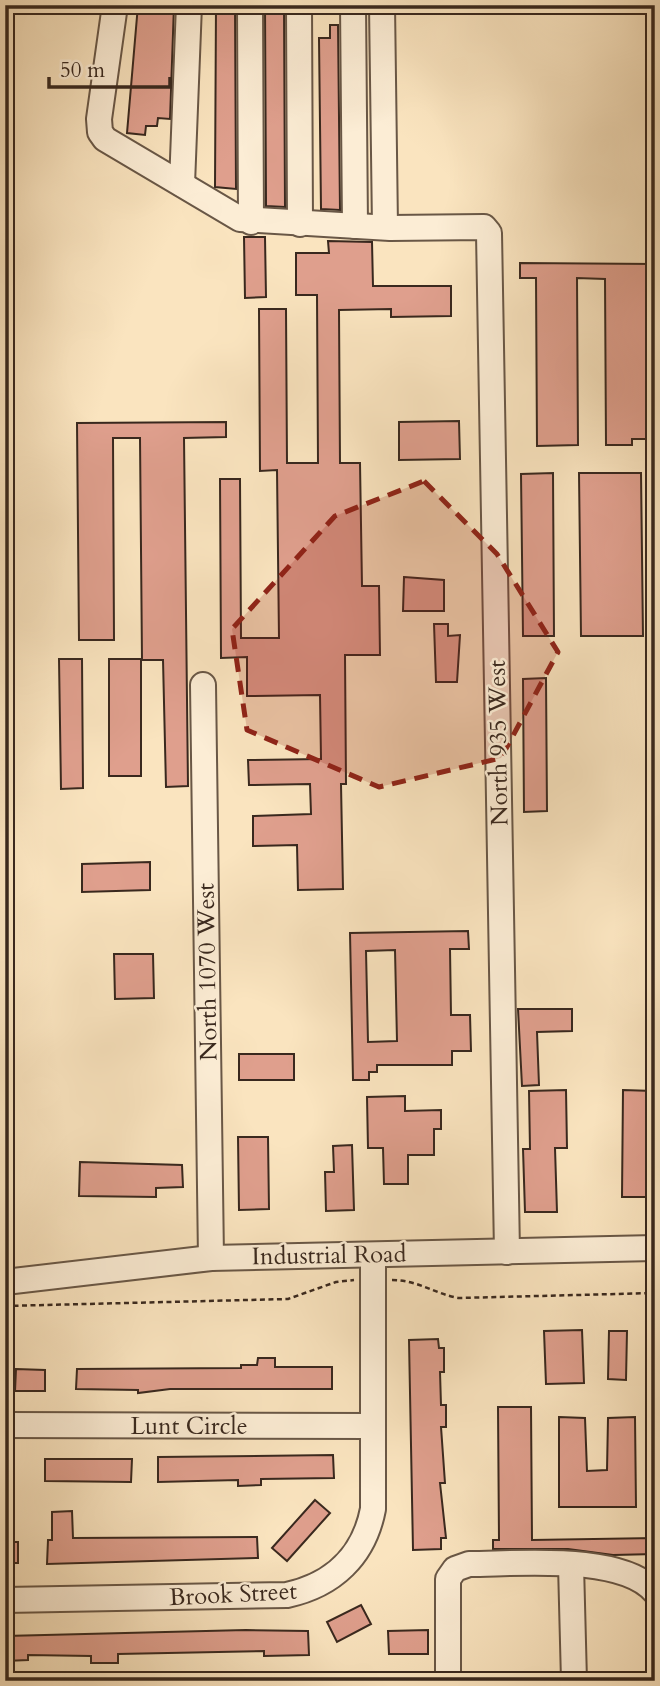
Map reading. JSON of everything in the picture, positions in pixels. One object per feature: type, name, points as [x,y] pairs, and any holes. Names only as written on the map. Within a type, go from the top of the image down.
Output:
[{"type":"street","points":[[115,5],[100,132],[105,139],[240,219],[251,222],[384,228],[382,5]]},
{"type":"street","points":[[182,184],[189,5]]},
{"type":"street","points":[[250,5],[251,222]]},
{"type":"street","points":[[299,5],[300,224]]},
{"type":"street","points":[[353,5],[355,226]]},
{"type":"street","name":"North 935 West","points":[[384,228],[484,228],[489,233],[507,1252]]},
{"type":"street","name":"North 1070 West","points":[[204,685],[211,1258]]},
{"type":"street","name":"Industrial Road","points":[[5,1282],[211,1258],[655,1248]]},
{"type":"street","name":"Brook Street","points":[[5,1600],[271,1596],[303,1592],[317,1586],[349,1562],[370,1524],[374,1494],[373,1255]]},
{"type":"street","name":"Lunt Circle","points":[[5,1425],[373,1426]]},
{"type":"street","points":[[448,1681],[448,1579],[455,1569],[469,1564],[571,1565],[619,1571],[650,1586],[655,1592]]},
{"type":"street","points":[[571,1565],[574,1681]]},
{"type":"path","points":[[5,1306],[288,1299],[345,1280]]},
{"type":"path","points":[[397,1280],[415,1281],[439,1293],[459,1297],[655,1293]]},
{"type":"highlighted area","points":[[424,481],[497,554],[558,652],[501,758],[379,787],[247,730],[232,629],[335,516]]},
{"type":"building","points":[[138,5],[174,5],[170,119],[158,118],[157,126],[146,126],[145,135],[127,133]]},
{"type":"building","points":[[216,5],[235,5],[236,189],[215,187]]},
{"type":"building","points":[[265,5],[284,5],[285,207],[266,206]]},
{"type":"building","points":[[330,25],[338,25],[340,210],[321,209],[319,38],[330,38]]},
{"type":"building","points":[[244,237],[265,237],[266,297],[245,298]]},
{"type":"building","points":[[328,241],[372,242],[373,286],[451,286],[451,316],[391,317],[391,309],[339,310],[340,463],[360,463],[362,586],[379,586],[380,655],[345,655],[346,784],[341,784],[343,889],[298,890],[297,845],[253,846],[253,816],[311,814],[310,784],[249,785],[248,760],[321,759],[320,695],[247,696],[247,657],[221,658],[220,479],[240,479],[241,638],[279,638],[277,470],[260,471],[259,309],[286,309],[287,463],[318,463],[317,295],[296,295],[296,253],[329,253]]},
{"type":"building","points":[[520,263],[655,264],[654,439],[632,439],[632,445],[606,445],[605,279],[577,278],[578,445],[537,446],[536,278],[520,278]]},
{"type":"building","points":[[459,421],[460,459],[399,460],[399,422]]},
{"type":"building","points":[[226,422],[226,437],[184,438],[188,786],[166,787],[163,660],[142,660],[140,438],[113,438],[114,640],[79,640],[77,423]]},
{"type":"building","points":[[553,473],[554,636],[523,636],[521,474]]},
{"type":"building","points":[[579,473],[641,473],[643,636],[581,636]]},
{"type":"building","points":[[404,577],[444,580],[444,611],[403,611]]},
{"type":"building","points":[[434,624],[448,624],[448,636],[460,635],[457,682],[436,682]]},
{"type":"building","points":[[59,659],[82,659],[83,788],[61,789]]},
{"type":"building","points":[[109,659],[141,659],[141,776],[109,776]]},
{"type":"building","points":[[546,678],[547,811],[524,812],[523,679]]},
{"type":"building","points":[[150,862],[150,890],[82,892],[82,864]]},
{"type":"building","points":[[468,931],[469,949],[450,949],[451,1015],[470,1015],[471,1051],[452,1051],[452,1065],[377,1065],[377,1072],[369,1072],[369,1080],[353,1080],[350,933]],"holes":[[[395,950],[397,1041],[368,1042],[366,951]]]},
{"type":"building","points":[[114,954],[153,954],[154,998],[115,999]]},
{"type":"building","points":[[518,1009],[572,1009],[572,1031],[537,1032],[539,1085],[522,1086]]},
{"type":"building","points":[[239,1054],[294,1054],[294,1080],[239,1080]]},
{"type":"building","points":[[566,1090],[567,1148],[555,1148],[557,1212],[525,1212],[523,1149],[530,1149],[529,1091]]},
{"type":"building","points":[[623,1090],[653,1091],[652,1197],[622,1197]]},
{"type":"building","points":[[405,1096],[405,1111],[441,1110],[441,1129],[434,1129],[434,1155],[408,1155],[408,1184],[384,1184],[383,1148],[368,1148],[367,1097]]},
{"type":"building","points":[[238,1137],[268,1137],[269,1209],[239,1210]]},
{"type":"building","points":[[352,1145],[354,1210],[326,1211],[325,1172],[334,1172],[333,1146]]},
{"type":"building","points":[[80,1162],[182,1165],[183,1187],[156,1188],[156,1197],[79,1196]]},
{"type":"building","points":[[582,1330],[584,1383],[546,1384],[544,1331]]},
{"type":"building","points":[[609,1331],[627,1331],[626,1380],[608,1379]]},
{"type":"building","points":[[438,1339],[439,1348],[444,1348],[444,1372],[440,1372],[441,1405],[446,1405],[446,1427],[441,1427],[445,1483],[440,1483],[446,1538],[441,1538],[441,1549],[413,1550],[409,1340]]},
{"type":"building","points":[[258,1358],[275,1358],[275,1367],[332,1367],[332,1389],[170,1389],[138,1393],[138,1390],[76,1389],[77,1369],[241,1368],[241,1365],[257,1365]]},
{"type":"building","points":[[16,1369],[45,1370],[45,1391],[15,1391]]},
{"type":"building","points":[[498,1407],[531,1407],[532,1540],[655,1538],[655,1554],[613,1555],[568,1549],[493,1549],[493,1540],[499,1540]]},
{"type":"building","points":[[559,1417],[585,1418],[587,1471],[607,1470],[608,1418],[635,1417],[636,1507],[559,1507]]},
{"type":"building","points":[[333,1455],[334,1478],[261,1479],[261,1485],[238,1486],[238,1480],[158,1482],[158,1457]]},
{"type":"building","points":[[45,1459],[132,1459],[131,1482],[45,1481]]},
{"type":"building","points":[[315,1500],[330,1513],[287,1561],[272,1548]]},
{"type":"building","points":[[72,1511],[73,1538],[257,1537],[258,1558],[47,1564],[48,1540],[52,1540],[52,1512]]},
{"type":"building","points":[[5,1542],[18,1542],[18,1563],[5,1563]]},
{"type":"building","points":[[361,1605],[371,1624],[337,1642],[327,1622]]},
{"type":"building","points":[[428,1630],[428,1654],[389,1654],[388,1631]]},
{"type":"building","points":[[308,1631],[309,1655],[264,1656],[264,1651],[118,1654],[118,1663],[91,1663],[91,1656],[28,1655],[28,1660],[5,1661],[5,1636]]}]
